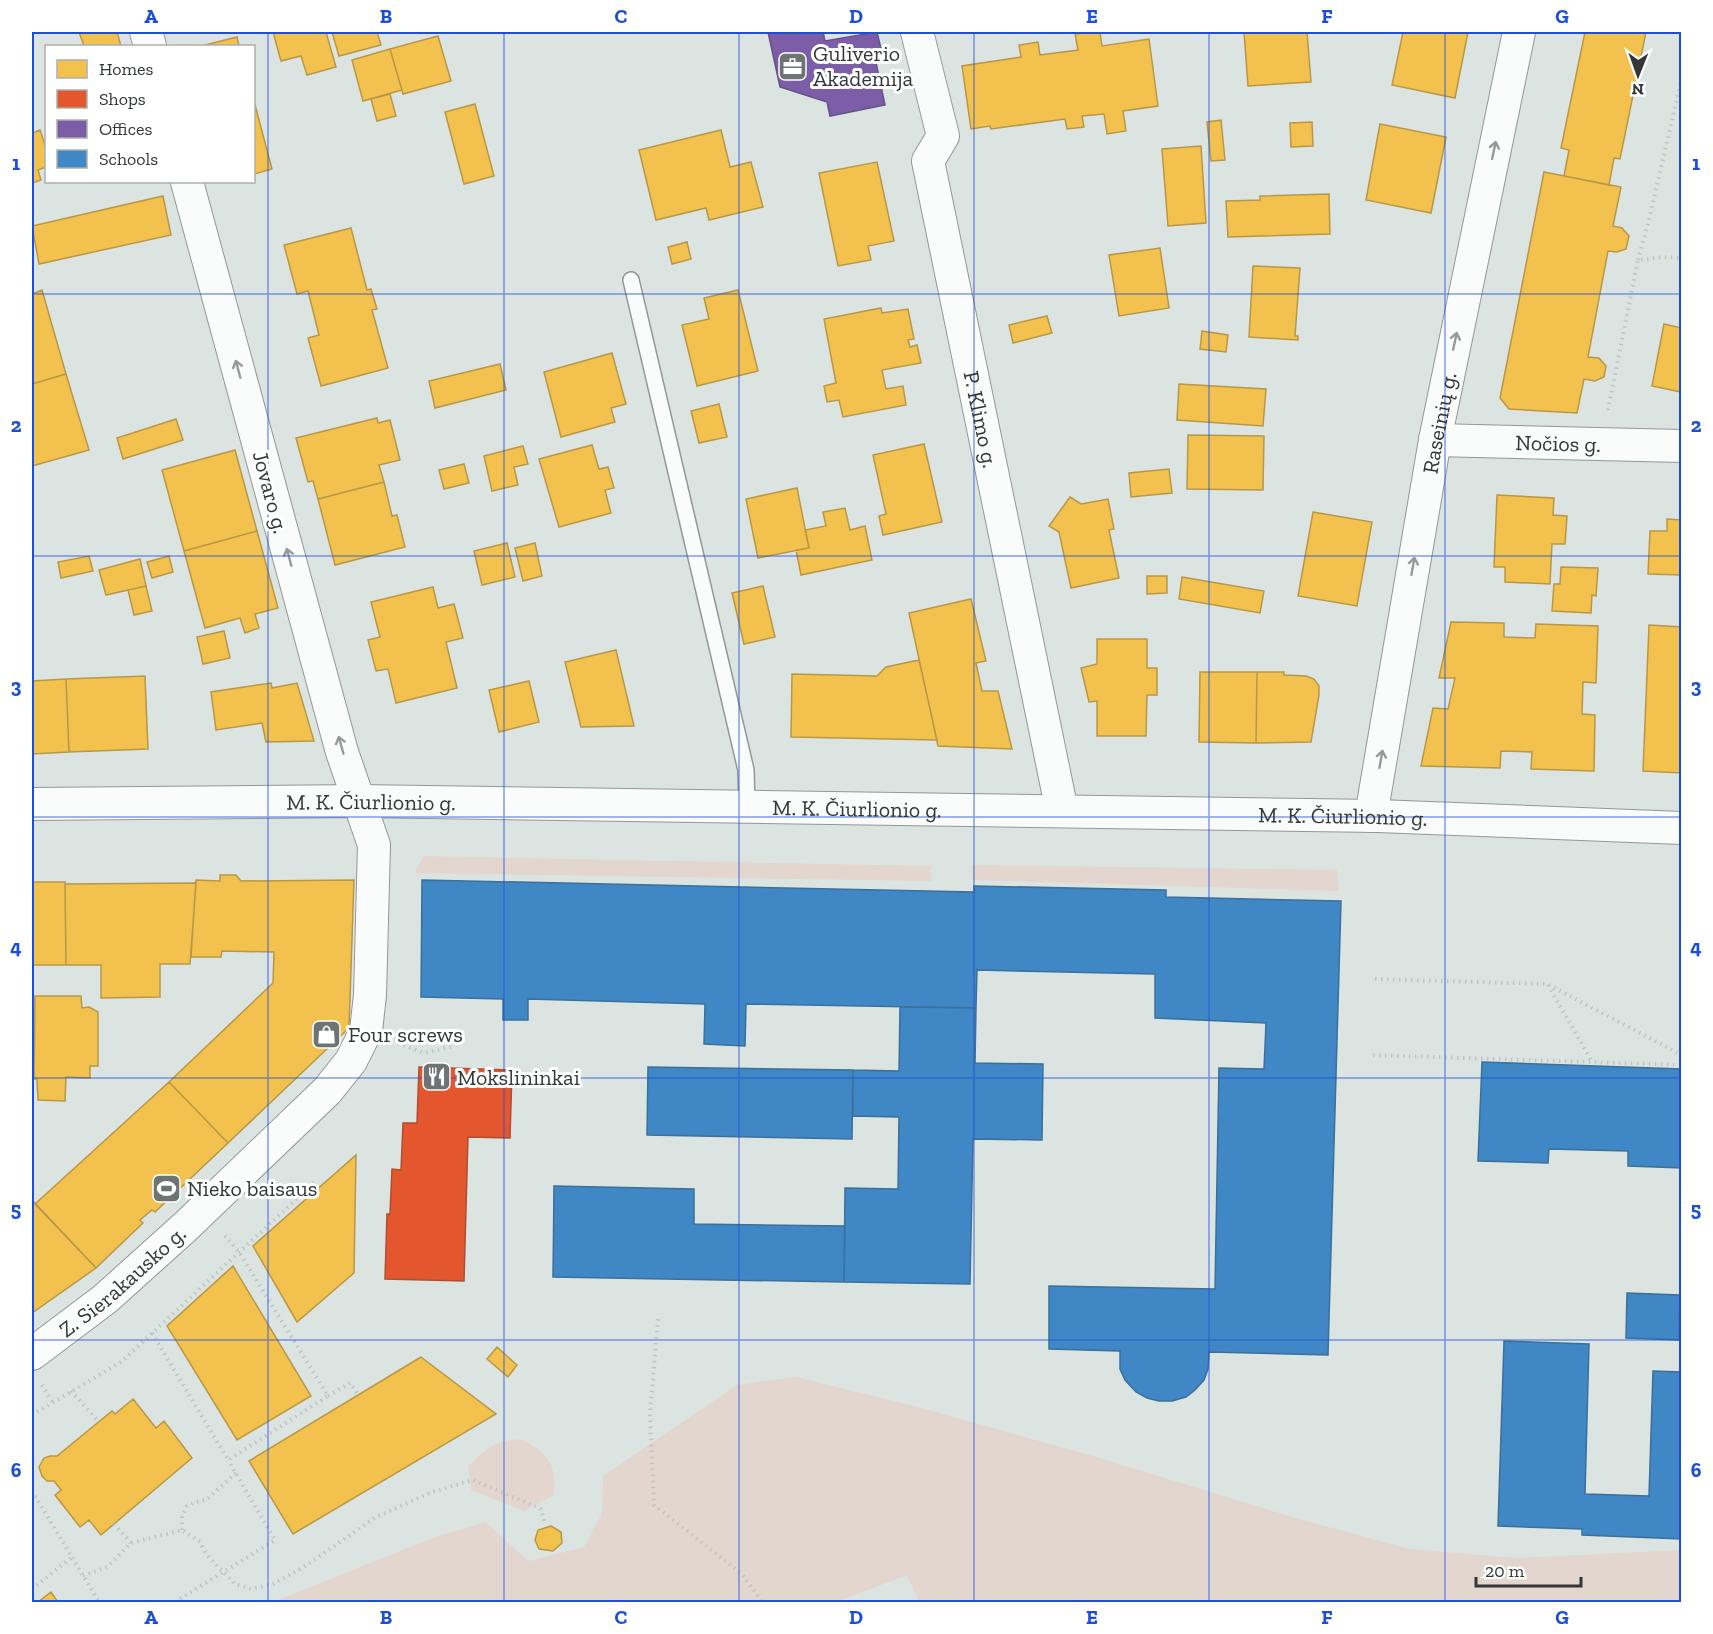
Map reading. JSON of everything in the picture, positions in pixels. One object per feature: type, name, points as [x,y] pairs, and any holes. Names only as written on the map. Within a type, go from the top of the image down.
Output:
[{"type":"street","name":"P. Klimo g.","points":[[917,32],[943,136],[928,161],[1062,812]]},
{"type":"street","name":"Raseinių g.","points":[[1371,816],[1435,440],[1519,32]]},
{"type":"street","name":"Jovaro g.","points":[[187,183],[342,752],[359,801]]},
{"type":"street","name":"Nočios g.","points":[[1435,440],[1682,446]]},
{"type":"street","name":"M. K. Čiurlionio g.","points":[[32,804],[359,801],[1371,816],[1682,828]]},
{"type":"street","name":"Z. Sierakausko g.","points":[[32,1354],[114,1291],[184,1228],[327,1091],[351,1061],[366,1031],[370,995],[374,845],[359,801]]},
{"type":"lane","points":[[631,280],[746,770],[747,807]]},
{"type":"path","points":[[1601,444],[1638,260],[1682,77]]},
{"type":"path","points":[[1638,260],[1662,257],[1682,258]]},
{"type":"path","points":[[1375,979],[1547,984],[1682,1055]]},
{"type":"path","points":[[1547,984],[1592,1062]]},
{"type":"path","points":[[366,1031],[424,1053],[454,1046]]},
{"type":"path","points":[[1373,1055],[1682,1065]]},
{"type":"path","points":[[32,1415],[121,1362],[317,1180]]},
{"type":"path","points":[[239,1252],[328,1396]]},
{"type":"path","points":[[658,1319],[650,1415],[654,1505],[742,1574],[762,1602]]},
{"type":"path","points":[[152,1333],[275,1540],[175,1602]]},
{"type":"path","points":[[228,1460],[350,1383],[359,1395]]},
{"type":"path","points":[[71,1391],[99,1422]]},
{"type":"path","points":[[182,1530],[182,1516],[187,1506],[206,1500],[236,1473]]},
{"type":"path","points":[[83,1576],[107,1567],[131,1543],[182,1530],[200,1542],[207,1554],[235,1584],[252,1589],[273,1584],[304,1567],[376,1517],[432,1492],[473,1480],[541,1509],[545,1523]]},
{"type":"path","points":[[32,1491],[99,1602]]},
{"type":"path","points":[[114,1524],[131,1543]]},
{"type":"path","points":[[32,1590],[72,1557]]},
{"type":"shaded area","points":[[424,856],[930,866],[931,881],[414,873]]},
{"type":"shaded area","points":[[972,865],[1337,870],[1339,891],[972,880]]},
{"type":"shaded area","points":[[796,1377],[918,1407],[1093,1456],[1299,1519],[1410,1549],[1517,1558],[1681,1550],[1681,1602],[919,1602],[907,1575],[837,1602],[273,1602],[432,1538],[486,1522],[528,1561],[584,1547],[602,1513],[603,1476],[737,1385]]},
{"type":"shaded area","points":[[521,1439],[538,1450],[549,1461],[555,1484],[554,1495],[524,1511],[471,1490],[468,1466],[491,1446]]},
{"type":"building: Homes","points":[[79,32],[117,32],[121,45],[84,45]]},
{"type":"building: Homes","points":[[273,32],[326,32],[336,67],[307,75],[301,56],[281,61]]},
{"type":"building: Homes","points":[[332,32],[377,32],[381,45],[339,56]]},
{"type":"building: Homes","points":[[1100,32],[1102,46],[1149,39],[1158,106],[1123,111],[1126,131],[1107,134],[1104,114],[1082,116],[1084,127],[1067,129],[1065,119],[991,129],[990,126],[971,129],[962,66],[1021,57],[1019,45],[1038,42],[1040,55],[1078,50],[1075,34]]},
{"type":"building: Homes","points":[[1244,32],[1307,32],[1311,82],[1248,86]]},
{"type":"building: Homes","points":[[1403,32],[1468,32],[1455,98],[1392,85]]},
{"type":"building: Homes","points":[[1585,32],[1646,32],[1620,159],[1614,158],[1609,185],[1564,176],[1569,150],[1561,148]]},
{"type":"building: Homes","points":[[438,36],[451,81],[403,94],[390,49]]},
{"type":"building: Homes","points":[[237,37],[239,45],[205,45]]},
{"type":"building: Homes","points":[[390,49],[402,90],[363,101],[352,60]]},
{"type":"building: Homes","points":[[390,94],[396,116],[377,121],[371,99]]},
{"type":"building: Homes","points":[[475,104],[494,176],[464,184],[445,112]]},
{"type":"building: Homes","points":[[255,105],[272,169],[255,174]]},
{"type":"building: Homes","points":[[1221,120],[1225,160],[1211,161],[1207,122]]},
{"type":"building: Homes","points":[[1312,122],[1313,146],[1291,147],[1290,123]]},
{"type":"building: Homes","points":[[1380,124],[1446,137],[1431,213],[1366,200]]},
{"type":"building: Homes","points":[[40,130],[45,145],[45,167],[38,170],[41,180],[32,183],[32,133]]},
{"type":"building: Homes","points":[[721,130],[730,167],[751,162],[763,207],[709,220],[706,208],[656,220],[639,150]]},
{"type":"building: Homes","points":[[1201,146],[1206,223],[1168,226],[1162,149]]},
{"type":"building: Homes","points":[[877,162],[894,241],[868,246],[871,260],[838,266],[819,173]]},
{"type":"building: Homes","points":[[1544,172],[1621,187],[1613,226],[1622,228],[1629,236],[1626,249],[1617,252],[1608,251],[1588,357],[1599,358],[1606,366],[1604,377],[1595,381],[1584,379],[1577,413],[1509,409],[1500,398]]},
{"type":"building: Homes","points":[[1329,194],[1330,234],[1228,237],[1226,201],[1260,200],[1260,196]]},
{"type":"building: Homes","points":[[163,196],[171,235],[39,264],[32,226]]},
{"type":"building: Homes","points":[[351,228],[367,290],[371,289],[377,309],[372,310],[388,368],[321,386],[308,338],[319,335],[308,291],[297,294],[284,245]]},
{"type":"building: Homes","points":[[687,242],[691,259],[672,264],[668,247]]},
{"type":"building: Homes","points":[[1160,248],[1169,308],[1119,316],[1109,255]]},
{"type":"building: Homes","points":[[1253,266],[1300,268],[1295,336],[1298,336],[1298,340],[1249,337]]},
{"type":"building: Homes","points":[[42,290],[66,374],[32,384],[32,294]]},
{"type":"building: Homes","points":[[738,290],[758,371],[697,386],[682,325],[709,319],[704,298]]},
{"type":"building: Homes","points":[[881,308],[882,313],[908,309],[914,339],[908,340],[910,347],[917,345],[921,363],[882,370],[886,389],[903,386],[906,405],[843,417],[839,400],[827,402],[824,386],[836,383],[824,319]]},
{"type":"building: Homes","points":[[1047,316],[1052,333],[1013,343],[1009,325]]},
{"type":"building: Homes","points":[[1664,324],[1682,328],[1681,392],[1652,386]]},
{"type":"building: Homes","points":[[1202,331],[1228,335],[1226,352],[1200,349]]},
{"type":"building: Homes","points":[[612,353],[626,404],[611,408],[615,422],[561,437],[544,372]]},
{"type":"building: Homes","points":[[500,364],[506,390],[435,408],[429,381]]},
{"type":"building: Homes","points":[[66,374],[89,450],[32,466],[32,384]]},
{"type":"building: Homes","points":[[1179,384],[1266,389],[1263,426],[1177,420]]},
{"type":"building: Homes","points":[[719,404],[727,437],[699,443],[691,411]]},
{"type":"building: Homes","points":[[377,418],[378,423],[390,420],[400,460],[379,465],[384,482],[318,499],[313,481],[308,482],[296,438]]},
{"type":"building: Homes","points":[[176,419],[183,440],[123,459],[117,438]]},
{"type":"building: Homes","points":[[1188,435],[1264,436],[1263,490],[1187,489]]},
{"type":"building: Homes","points":[[924,444],[942,522],[883,535],[879,516],[886,514],[873,455]]},
{"type":"building: Homes","points":[[592,445],[599,469],[608,467],[614,488],[605,490],[611,513],[559,527],[539,459]]},
{"type":"building: Homes","points":[[523,446],[528,464],[514,467],[518,485],[492,491],[484,456]]},
{"type":"building: Homes","points":[[235,450],[257,531],[184,551],[162,470]]},
{"type":"building: Homes","points":[[464,464],[469,483],[444,489],[439,470]]},
{"type":"building: Homes","points":[[1169,469],[1172,493],[1131,497],[1129,473]]},
{"type":"building: Homes","points":[[384,482],[392,516],[397,515],[405,547],[335,565],[318,499]]},
{"type":"building: Homes","points":[[797,488],[809,548],[758,558],[746,499]]},
{"type":"building: Homes","points":[[1497,495],[1554,498],[1553,515],[1567,516],[1565,544],[1552,544],[1550,584],[1505,582],[1505,567],[1494,567]]},
{"type":"building: Homes","points":[[1070,497],[1081,504],[1108,499],[1114,529],[1109,530],[1119,578],[1071,588],[1059,532],[1049,526]]},
{"type":"building: Homes","points":[[845,508],[850,530],[865,526],[872,560],[801,575],[796,550],[809,548],[805,530],[826,526],[823,512]]},
{"type":"building: Homes","points":[[1313,512],[1372,522],[1357,606],[1298,596]]},
{"type":"building: Homes","points":[[1667,519],[1682,520],[1682,575],[1648,574],[1650,531],[1667,531]]},
{"type":"building: Homes","points":[[257,531],[278,608],[255,614],[259,628],[245,633],[240,618],[205,628],[184,551]]},
{"type":"building: Homes","points":[[507,543],[515,577],[482,585],[474,551]]},
{"type":"building: Homes","points":[[535,543],[542,576],[523,581],[515,548]]},
{"type":"building: Homes","points":[[89,556],[93,571],[61,578],[58,562]]},
{"type":"building: Homes","points":[[169,556],[173,572],[152,578],[147,562]]},
{"type":"building: Homes","points":[[140,559],[146,586],[106,595],[99,570]]},
{"type":"building: Homes","points":[[1561,567],[1598,568],[1596,596],[1592,595],[1591,613],[1552,611],[1554,584],[1560,584]]},
{"type":"building: Homes","points":[[1147,576],[1167,576],[1167,593],[1147,594]]},
{"type":"building: Homes","points":[[1182,577],[1264,591],[1260,613],[1179,599]]},
{"type":"building: Homes","points":[[146,586],[152,611],[134,615],[128,590]]},
{"type":"building: Homes","points":[[763,586],[775,637],[744,644],[732,593]]},
{"type":"building: Homes","points":[[433,587],[438,608],[454,604],[463,638],[446,642],[457,688],[396,703],[388,669],[376,671],[368,640],[380,637],[371,602]]},
{"type":"building: Homes","points":[[971,599],[986,661],[976,663],[982,691],[998,691],[1012,749],[938,746],[909,613]]},
{"type":"building: Homes","points":[[1451,622],[1504,623],[1504,637],[1535,638],[1536,624],[1598,626],[1596,683],[1583,682],[1582,714],[1595,715],[1594,771],[1531,769],[1532,752],[1501,751],[1500,768],[1421,766],[1433,708],[1448,709],[1455,678],[1439,678]]},
{"type":"building: Homes","points":[[1649,625],[1682,627],[1682,773],[1643,771]]},
{"type":"building: Homes","points":[[224,631],[230,658],[203,664],[197,637]]},
{"type":"building: Homes","points":[[1097,639],[1147,639],[1147,668],[1157,668],[1157,695],[1147,695],[1146,736],[1097,736],[1097,701],[1089,702],[1081,668],[1097,664]]},
{"type":"building: Homes","points":[[616,650],[634,726],[581,727],[565,662]]},
{"type":"building: Homes","points":[[919,660],[937,740],[791,737],[792,674],[877,676],[886,667]]},
{"type":"building: Homes","points":[[1200,672],[1257,672],[1256,743],[1199,742]]},
{"type":"building: Homes","points":[[1257,672],[1284,672],[1284,675],[1306,676],[1314,679],[1319,686],[1319,695],[1311,742],[1256,743]]},
{"type":"building: Homes","points":[[145,676],[148,749],[69,752],[66,679]]},
{"type":"building: Homes","points":[[66,679],[69,752],[32,754],[32,681]]},
{"type":"building: Homes","points":[[529,681],[539,722],[499,732],[489,690]]},
{"type":"building: Homes","points":[[271,683],[272,688],[297,683],[314,741],[266,742],[262,723],[216,730],[211,692]]},
{"type":"building: Homes","points":[[220,875],[236,875],[241,881],[354,880],[349,1028],[228,1143],[169,1082],[273,983],[274,952],[222,951],[221,957],[191,957],[196,880],[220,881]]},
{"type":"building: Homes","points":[[32,882],[65,882],[66,965],[32,965]]},
{"type":"building: Homes","points":[[196,883],[190,964],[160,964],[160,997],[101,998],[101,965],[66,965],[65,884]]},
{"type":"building: Homes","points":[[35,996],[81,996],[82,1008],[89,1007],[98,1012],[98,1066],[90,1066],[90,1078],[66,1077],[65,1101],[38,1100],[37,1079],[34,1079]]},
{"type":"building: Homes","points":[[169,1082],[228,1143],[155,1212],[152,1210],[140,1220],[143,1223],[96,1268],[35,1204]]},
{"type":"building: Homes","points":[[356,1155],[354,1273],[297,1322],[253,1246]]},
{"type":"building: Homes","points":[[32,1200],[96,1268],[32,1313]]},
{"type":"building: Homes","points":[[233,1266],[311,1396],[237,1440],[167,1326]]},
{"type":"building: Homes","points":[[497,1347],[517,1365],[508,1377],[487,1359]]},
{"type":"building: Homes","points":[[421,1357],[496,1414],[293,1534],[249,1461]]},
{"type":"building: Homes","points":[[133,1399],[156,1428],[164,1421],[192,1458],[101,1535],[89,1520],[80,1527],[55,1495],[61,1490],[54,1481],[47,1481],[42,1476],[39,1467],[44,1458],[57,1456],[112,1411],[115,1414]]},
{"type":"building: Homes","points":[[551,1526],[561,1532],[562,1543],[553,1551],[539,1549],[535,1540],[538,1530]]},
{"type":"building: Homes","points":[[51,1592],[58,1602],[38,1602]]},
{"type":"building: Shops","points":[[419,1067],[512,1070],[510,1138],[468,1137],[464,1281],[385,1279],[387,1214],[390,1214],[392,1169],[401,1170],[403,1123],[417,1123]]},
{"type":"building: Offices","points":[[768,32],[823,32],[825,41],[877,32],[883,57],[875,58],[885,105],[830,116],[827,102],[780,87]]},
{"type":"building: Schools","points":[[422,880],[974,892],[974,886],[1166,890],[1166,897],[1341,901],[1328,1355],[1209,1352],[1208,1369],[1204,1380],[1195,1390],[1186,1397],[1172,1401],[1159,1401],[1136,1392],[1125,1380],[1120,1369],[1120,1351],[1049,1349],[1049,1286],[1215,1289],[1219,1068],[1264,1069],[1266,1023],[1155,1018],[1155,974],[977,970],[976,1008],[746,1004],[745,1046],[704,1044],[705,1004],[528,999],[528,1020],[503,1020],[503,999],[421,997]]},
{"type":"building: Schools","points":[[900,1007],[976,1008],[975,1063],[1043,1064],[1042,1140],[973,1139],[970,1284],[844,1282],[845,1188],[898,1189],[899,1117],[853,1116],[853,1070],[899,1071]]},
{"type":"building: Schools","points":[[1482,1062],[1682,1069],[1682,1168],[1628,1166],[1628,1151],[1549,1149],[1548,1163],[1478,1161]]},
{"type":"building: Schools","points":[[648,1067],[853,1070],[852,1139],[647,1135]]},
{"type":"building: Schools","points":[[554,1186],[694,1189],[694,1224],[845,1226],[844,1282],[553,1277]]},
{"type":"building: Schools","points":[[1627,1293],[1680,1295],[1679,1340],[1626,1338]]},
{"type":"building: Schools","points":[[1504,1341],[1589,1344],[1585,1494],[1649,1496],[1653,1371],[1682,1372],[1682,1539],[1582,1535],[1582,1529],[1498,1526]]},
{"type":"place","name":"Guliverio Akademija","points":[[792,66]]},
{"type":"place","name":"Four screws","points":[[327,1034]]},
{"type":"place","name":"Mokslininkai","points":[[436,1077]]},
{"type":"place","name":"Nieko baisaus","points":[[166,1188]]}]
